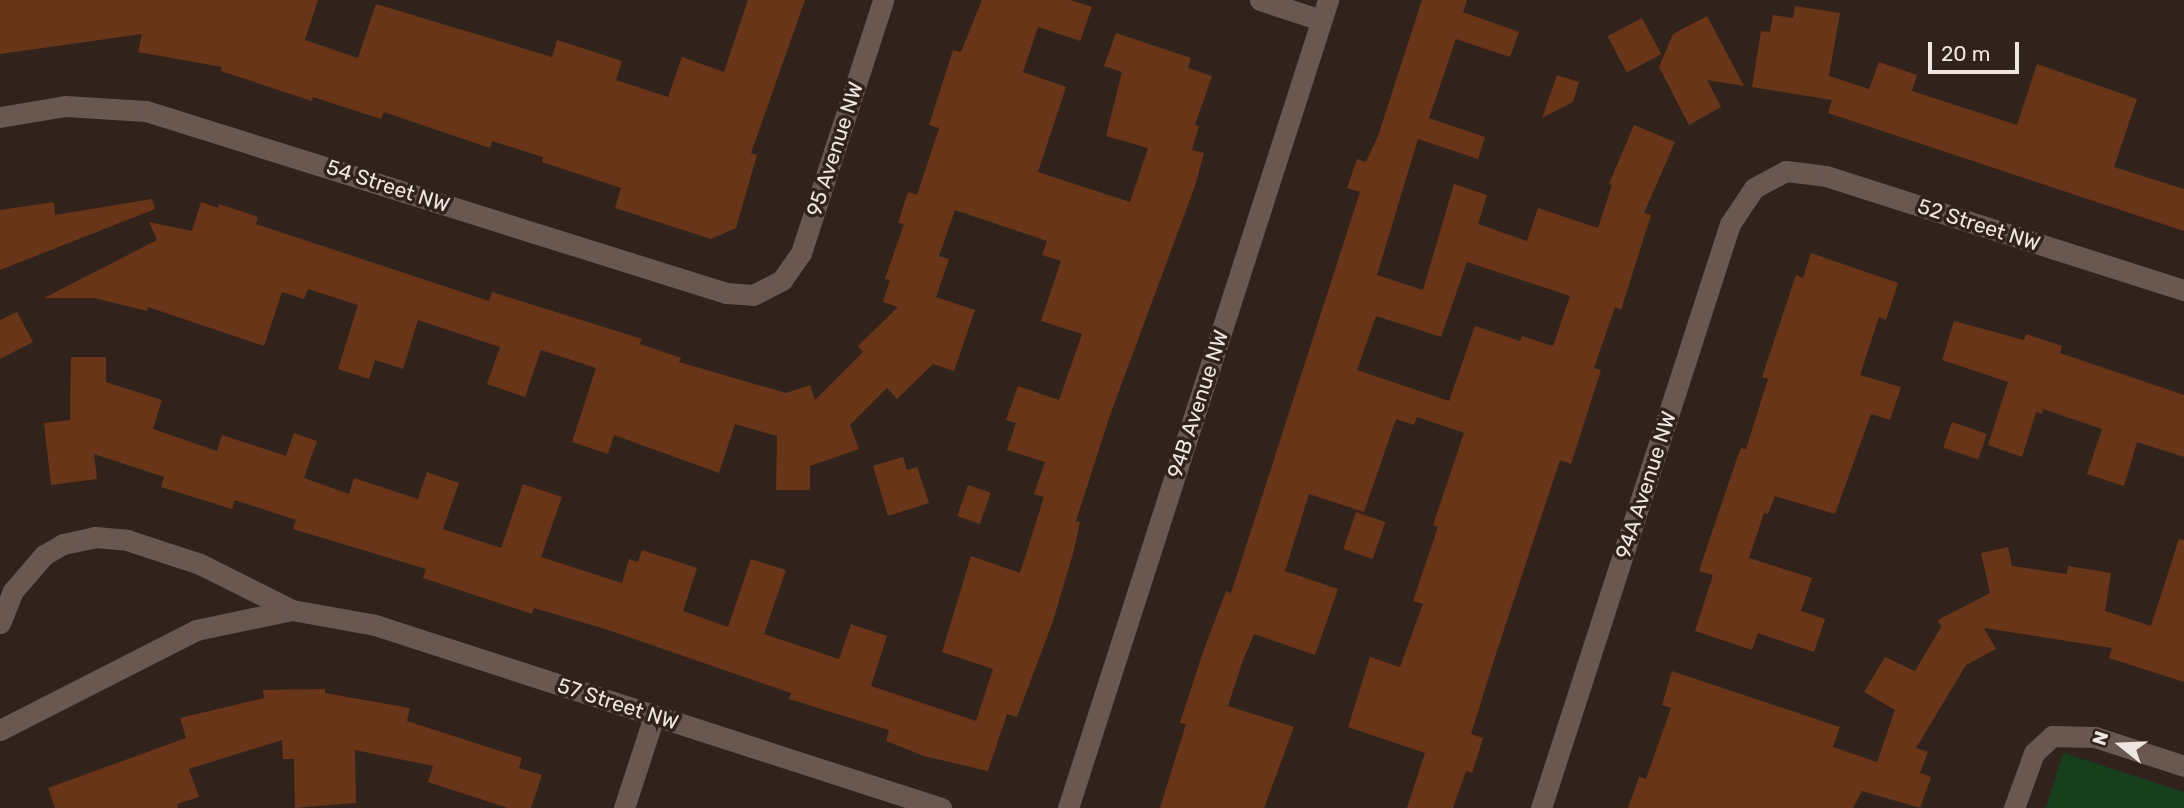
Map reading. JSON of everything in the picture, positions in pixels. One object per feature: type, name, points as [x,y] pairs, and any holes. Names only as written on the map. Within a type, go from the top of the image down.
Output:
[{"type":"street","name":"95 Avenue NW","points":[[771,288],[792,269],[801,253],[883,0]]},
{"type":"street","points":[[1261,0],[1325,10]]},
{"type":"street","name":"94B Avenue NW","points":[[1068,808],[1325,10]]},
{"type":"street","name":"54 Street NW","points":[[0,117],[65,106],[146,111],[737,296],[771,288]]},
{"type":"street","name":"52 Street NW","points":[[1772,175],[1786,171],[1826,176],[2184,290]]},
{"type":"street","name":"94A Avenue NW","points":[[1541,808],[1730,224],[1754,188],[1772,175]]},
{"type":"street","name":"57 Street NW","points":[[0,623],[13,591],[44,555],[63,544],[95,537],[127,540],[200,564],[292,610],[375,625],[941,808]]},
{"type":"street","name":"57 Street NW","points":[[0,730],[196,630],[292,610]]},
{"type":"street","points":[[624,808],[654,716]]},
{"type":"street","points":[[2014,808],[2034,754],[2052,736],[2095,737],[2184,766]]},
{"type":"green space","points":[[2063,753],[2184,792],[2184,808],[2046,808]]},
{"type":"building","points":[[0,0],[318,0],[305,40],[358,58],[376,4],[552,57],[557,40],[622,61],[616,80],[668,97],[682,57],[724,72],[748,0],[805,0],[751,153],[757,155],[736,228],[711,239],[615,208],[621,188],[542,162],[543,157],[492,141],[490,148],[384,112],[381,119],[313,97],[312,101],[221,71],[222,67],[138,52],[142,34],[0,54]]},
{"type":"building","points":[[982,0],[1070,0],[1092,7],[1080,41],[1038,27],[1023,72],[1066,87],[1038,172],[1130,202],[1148,148],[1106,136],[1122,72],[1104,66],[1116,33],[1191,58],[1188,68],[1212,76],[1195,125],[1199,126],[1192,150],[1204,153],[1195,186],[1110,415],[1076,521],[1080,522],[1074,550],[1053,621],[1017,717],[1007,714],[988,771],[924,756],[886,741],[889,730],[789,699],[791,693],[605,629],[534,608],[532,614],[423,578],[426,569],[293,529],[296,520],[235,500],[232,509],[161,487],[164,477],[94,454],[97,479],[51,485],[44,423],[70,420],[71,357],[106,357],[106,382],[162,400],[153,429],[217,451],[222,435],[286,456],[294,433],[317,441],[304,478],[349,494],[354,478],[418,499],[427,472],[459,483],[443,529],[501,548],[523,484],[562,497],[541,557],[622,583],[629,559],[638,562],[642,550],[697,568],[683,611],[728,627],[751,559],[786,570],[764,634],[839,659],[851,624],[887,636],[871,686],[976,721],[993,669],[942,652],[971,556],[1020,573],[1044,497],[1034,494],[1045,462],[1007,450],[1016,423],[1006,420],[1018,386],[1059,400],[1082,334],[1041,321],[1061,261],[1042,255],[1047,241],[955,210],[939,256],[949,259],[936,297],[975,310],[954,371],[933,364],[897,399],[887,388],[850,425],[859,449],[810,466],[810,490],[776,490],[777,436],[735,424],[719,473],[614,435],[608,454],[572,442],[596,368],[541,350],[525,397],[487,384],[500,347],[418,320],[403,369],[375,360],[369,379],[338,369],[358,305],[308,289],[304,299],[282,292],[264,346],[148,307],[147,311],[94,298],[44,298],[157,240],[149,222],[192,231],[201,202],[218,208],[219,204],[258,217],[256,224],[489,301],[492,292],[642,339],[640,344],[681,358],[679,362],[786,393],[810,385],[815,400],[863,352],[858,346],[898,307],[883,302],[890,280],[885,279],[904,224],[898,223],[908,192],[917,195],[939,128],[929,125],[953,50],[961,52]]},
{"type":"building","points":[[1422,0],[1467,0],[1463,12],[1519,32],[1510,57],[1456,39],[1429,118],[1485,137],[1478,159],[1418,139],[1377,275],[1423,290],[1454,184],[1487,195],[1478,224],[1527,241],[1538,208],[1598,228],[1612,185],[1609,184],[1634,125],[1675,142],[1644,213],[1651,215],[1621,310],[1615,307],[1594,368],[1601,370],[1571,464],[1560,460],[1471,734],[1483,738],[1472,773],[1466,771],[1453,808],[1407,808],[1425,753],[1348,727],[1370,657],[1400,667],[1423,604],[1413,601],[1438,527],[1433,525],[1464,433],[1417,417],[1414,425],[1396,419],[1364,512],[1309,494],[1285,571],[1338,589],[1315,655],[1254,634],[1243,660],[1228,706],[1294,727],[1264,808],[1160,808],[1186,724],[1180,723],[1202,655],[1226,591],[1231,593],[1360,192],[1347,188],[1357,159],[1366,162],[1378,136]],"holes":[[[1467,262],[1570,296],[1553,346],[1522,336],[1520,341],[1475,326],[1449,401],[1357,370],[1376,316],[1441,337]]]},
{"type":"building","points":[[1795,6],[1840,13],[1829,76],[1869,89],[1879,62],[1917,75],[1912,91],[2017,125],[2037,64],[2137,99],[2114,167],[2184,189],[2184,231],[1828,113],[1832,100],[1752,87],[1761,31],[1770,32],[1773,15],[1793,18]]},
{"type":"building","points":[[1707,16],[1744,86],[1707,80],[1721,107],[1689,125],[1659,67],[1673,34]]},
{"type":"building","points":[[1642,18],[1661,54],[1627,73],[1608,36]]},
{"type":"building","points":[[1557,75],[1579,82],[1573,102],[1542,118]]},
{"type":"building","points":[[152,199],[155,209],[0,270],[0,210],[54,202],[55,215]]},
{"type":"building","points":[[1811,253],[1898,283],[1886,320],[1879,317],[1860,375],[1901,387],[1890,420],[1871,414],[1835,514],[1775,496],[1768,514],[1764,513],[1749,558],[1812,578],[1801,611],[1825,619],[1814,652],[1758,633],[1752,650],[1695,631],[1713,575],[1699,571],[1741,448],[1746,449],[1768,379],[1762,377],[1796,275],[1803,278]]},
{"type":"building","points":[[17,312],[33,342],[0,359],[0,320]]},
{"type":"building","points":[[1954,321],[2024,340],[2026,334],[2062,346],[2060,353],[2184,395],[2184,457],[2137,442],[2124,486],[2087,474],[2102,429],[2043,409],[2042,414],[2036,412],[2022,457],[1988,445],[2008,382],[1942,360]]},
{"type":"building","points":[[1952,422],[1987,434],[1978,460],[1943,448]]},
{"type":"building","points":[[903,457],[907,470],[917,467],[929,503],[888,516],[873,466]]},
{"type":"building","points":[[968,485],[991,493],[980,524],[957,516]]},
{"type":"building","points":[[1356,512],[1385,522],[1373,559],[1343,549]]},
{"type":"building","points":[[2179,539],[2184,540],[2184,682],[2109,658],[2112,648],[1984,628],[1996,649],[1966,665],[1916,748],[1928,752],[1920,773],[1931,777],[1920,808],[1862,791],[1853,808],[1628,808],[1639,777],[1646,779],[1671,708],[1662,705],[1672,671],[1840,727],[1833,747],[1877,762],[1895,710],[1864,692],[1885,657],[1915,671],[1941,627],[1938,620],[1990,593],[1981,553],[2008,547],[2012,566],[2067,574],[2068,566],[2111,573],[2105,611],[2151,626]]},
{"type":"building","points":[[325,689],[325,693],[410,708],[407,721],[522,758],[519,768],[542,775],[531,808],[508,808],[428,782],[433,766],[355,750],[356,803],[295,808],[294,759],[283,759],[282,740],[189,769],[199,797],[177,804],[178,808],[55,808],[48,788],[186,738],[180,718],[264,698],[263,690]]}]
